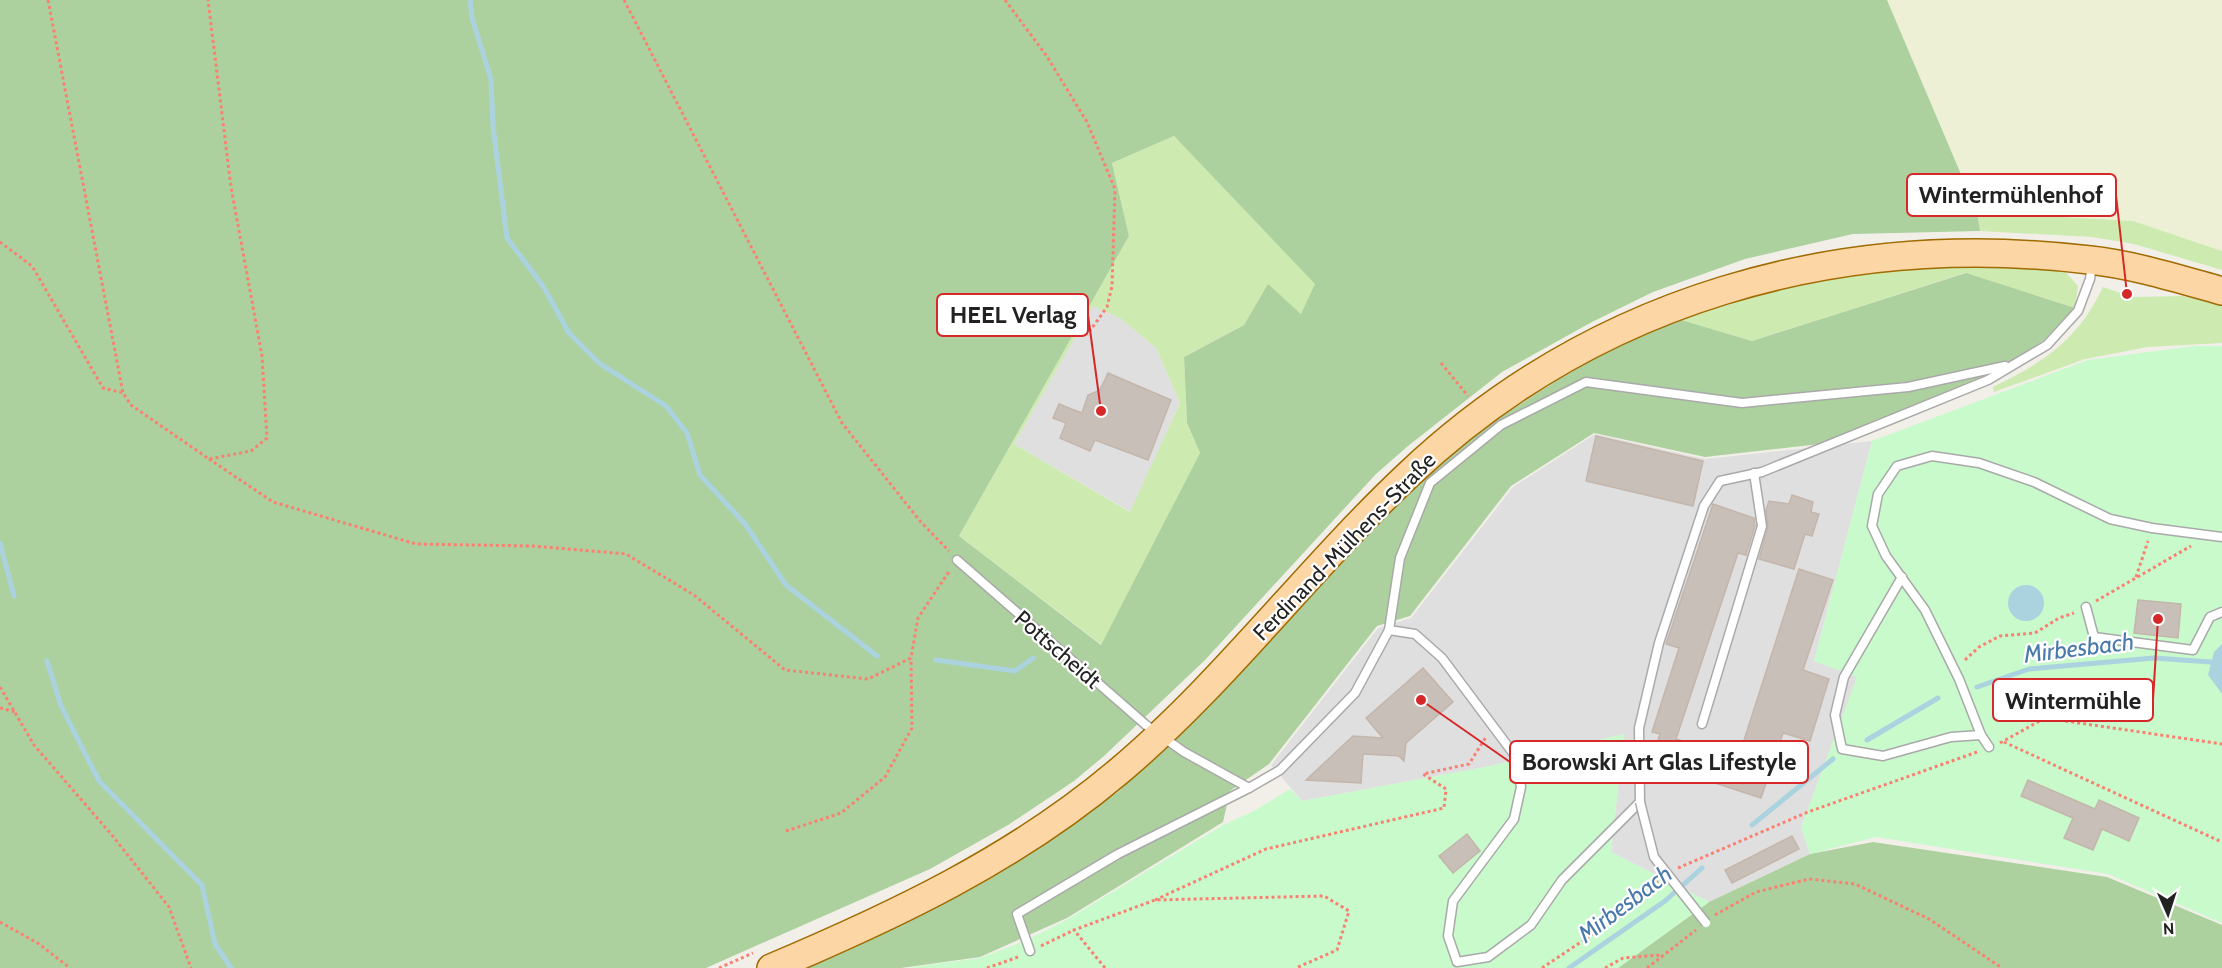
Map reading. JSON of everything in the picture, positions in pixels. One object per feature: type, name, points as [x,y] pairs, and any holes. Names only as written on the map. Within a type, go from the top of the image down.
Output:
[{"type":"main road","name":"Ferdinand-Mülhens-Straße","points":[[767,959],[851,934],[953,885],[1014,849],[1065,814],[1160,736],[1217,679],[1375,507],[1446,441],[1526,382],[1598,341],[1676,306],[1747,282],[1821,265],[1891,256],[1947,252],[2092,260],[2157,273],[2222,291]]},
{"type":"lane","points":[[1706,923],[1654,857],[1640,802],[1639,728],[1659,643],[1704,506],[1720,481],[1754,473],[1988,380],[2047,345],[2078,311],[2090,279],[2092,260]]},
{"type":"lane","points":[[1030,951],[1017,914],[1118,854],[1280,771],[1356,693],[1389,630],[1400,558],[1430,483],[1501,425],[1586,382],[1742,404],[1908,387],[2015,364]]},
{"type":"lane","points":[[1989,747],[1981,735],[1959,679],[1925,610],[1886,556],[1872,526],[1878,494],[1897,466],[1932,456],[1979,463],[2034,482],[2109,519],[2152,528],[2222,537]]},
{"type":"lane","points":[[1702,724],[1762,526],[1754,473]]},
{"type":"lane","name":"Pottscheidt","points":[[957,560],[1160,736],[1249,788]]},
{"type":"lane","points":[[1902,577],[1844,677],[1835,714],[1842,749],[1883,756],[1951,737],[1981,735]]},
{"type":"lane","points":[[2086,607],[2094,637],[2193,650],[2210,617],[2222,612]]},
{"type":"lane","points":[[1389,630],[1414,634],[1442,658],[1516,757],[1521,787],[1514,819],[1453,901],[1448,936],[1457,962],[1488,957],[1531,925],[1562,880],[1640,802]]},
{"type":"path","points":[[48,0],[123,393],[130,405],[273,502],[416,544],[533,546],[626,554],[694,595],[784,670],[868,679],[911,658]]},
{"type":"path","points":[[208,0],[231,187],[262,356],[267,438],[251,451],[209,459]]},
{"type":"path","points":[[624,0],[842,423],[920,521],[957,560],[918,618],[911,658],[912,728],[885,777],[841,813],[786,831]]},
{"type":"path","points":[[1005,0],[1046,55],[1087,122],[1115,189],[1112,286],[1107,308],[1087,334]]},
{"type":"path","points":[[0,242],[32,266],[103,388],[123,393]]},
{"type":"path","points":[[1441,363],[1482,413]]},
{"type":"path","points":[[2136,577],[2152,528]]},
{"type":"path","points":[[0,687],[34,745],[111,834],[168,907],[191,968]]},
{"type":"path","points":[[0,708],[15,712]]},
{"type":"path","points":[[1674,870],[1808,812],[2004,742],[2045,718],[2222,744]]},
{"type":"path","points":[[1106,968],[1074,930],[1155,900],[1266,849],[1444,808],[1446,789],[1423,774],[1469,764],[1493,724]]},
{"type":"path","points":[[2004,742],[2222,842]]},
{"type":"path","points":[[1542,968],[1620,916],[1644,892],[1666,875]]},
{"type":"path","points":[[1647,968],[1706,923],[1756,892],[1809,879],[1854,884],[1929,920],[2002,968]]},
{"type":"path","points":[[1155,900],[1324,896],[1348,911],[1337,950],[1296,968]]},
{"type":"path","points":[[0,922],[39,944],[70,968]]},
{"type":"path","points":[[1605,968],[1623,958],[1663,955]]},
{"type":"path","points":[[719,968],[767,959]]},
{"type":"shaded area","points":[[1093,305],[1120,318],[1156,348],[1180,403],[1131,512],[1014,444]]},
{"type":"shaded area","points":[[1595,434],[1705,459],[1872,441],[1814,661],[1858,677],[1801,827],[1810,854],[1709,902],[1611,852],[1624,734],[1490,766],[1302,801],[1271,765],[1378,628],[1411,618],[1513,487]]},
{"type":"green space","points":[[0,0],[1887,0],[1977,212],[1980,231],[1853,234],[1745,259],[1653,292],[1592,322],[1502,372],[1376,474],[1205,660],[1104,756],[1074,781],[1008,825],[930,869],[706,968],[0,968]],"holes":[[[1174,136],[1315,284],[1301,314],[1268,284],[1244,325],[1184,357],[1187,423],[1200,453],[1101,645],[959,536],[1129,236],[1112,163]]]},
{"type":"green space","points":[[1887,0],[2222,0],[2222,251],[2133,221],[1977,212]]},
{"type":"green space","points":[[1174,136],[1316,284],[1302,315],[1268,285],[1244,325],[1184,357],[1187,423],[1200,453],[1102,645],[959,536],[1129,236],[1112,163]],"holes":[[[1093,306],[1120,318],[1156,348],[1180,403],[1130,512],[1014,444]]]},
{"type":"green space","points":[[1977,212],[2133,221],[2222,251],[2222,270],[2134,244],[2092,237],[1980,231]]},
{"type":"green space","points":[[1963,264],[2062,268],[2078,286],[2075,308],[1965,273],[1752,341],[1678,319],[1715,305],[1823,277]]},
{"type":"green space","points":[[1966,273],[2075,308],[2044,340],[2009,363],[1978,379],[1820,444],[1705,457],[1594,433],[1511,486],[1410,616],[1377,626],[1269,764],[1230,791],[1223,822],[1067,918],[980,957],[901,968],[791,968],[957,892],[1118,792],[1243,668],[1385,513],[1468,439],[1557,380],[1615,347],[1678,319],[1752,341]]},
{"type":"green space","points":[[2103,287],[2133,297],[2183,296],[2222,305],[2222,343],[2148,347],[2085,359],[1994,392],[1993,387],[2058,348],[2082,322]]},
{"type":"green space","points":[[2194,346],[2222,346],[2222,923],[2108,874],[1876,837],[1810,854],[1801,827],[1857,677],[1814,661],[1872,441],[2088,360]]},
{"type":"green space","points":[[1624,734],[1611,852],[1709,902],[1618,968],[906,968],[980,958],[1027,940],[1068,919],[1223,825],[1254,811],[1290,789],[1302,801],[1490,766]]},
{"type":"green space","points":[[1873,842],[2107,877],[2222,925],[2222,968],[1618,968],[1709,902],[1810,854]]},
{"type":"water","points":[[2026,585],[2039,590],[2044,603],[2039,616],[2026,621],[2013,616],[2008,603],[2013,590]]},
{"type":"water","points":[[2222,644],[2222,694],[2208,675],[2214,652]]},
{"type":"building","points":[[1108,373],[1171,400],[1148,460],[1095,440],[1090,451],[1060,438],[1066,423],[1053,418],[1059,404],[1082,413],[1088,395],[1100,390]]},
{"type":"building","points":[[1596,436],[1703,461],[1693,506],[1586,481]]},
{"type":"building","points":[[1792,495],[1813,502],[1811,512],[1819,514],[1812,536],[1805,534],[1794,569],[1759,559],[1768,527],[1766,510],[1769,501],[1789,504]]},
{"type":"building","points":[[1713,504],[1754,518],[1755,526],[1746,555],[1738,553],[1676,739],[1738,759],[1799,569],[1833,580],[1803,670],[1829,679],[1810,741],[1783,733],[1761,798],[1651,762],[1660,734],[1652,732],[1679,648],[1666,644]]},
{"type":"building","points":[[2138,600],[2181,604],[2178,638],[2134,633]]},
{"type":"building","points":[[1423,668],[1453,702],[1406,743],[1404,761],[1399,756],[1363,754],[1361,783],[1306,780],[1353,736],[1383,738],[1366,718]]},
{"type":"building","points":[[2028,780],[2095,809],[2099,800],[2139,818],[2129,841],[2102,829],[2093,850],[2064,838],[2073,818],[2021,796]]},
{"type":"building","points":[[1467,834],[1480,851],[1453,873],[1439,856]]},
{"type":"building","points":[[1792,836],[1799,849],[1732,883],[1725,870]]},
{"type":"waterway","points":[[470,0],[472,18],[491,79],[493,126],[507,238],[543,286],[569,333],[599,363],[666,406],[687,433],[700,475],[745,524],[786,585],[877,656]]},
{"type":"waterway","points":[[0,543],[14,596]]},
{"type":"waterway","points":[[936,660],[1015,671],[1033,658]]},
{"type":"waterway","name":"Mirbesbach","points":[[1977,687],[2029,669],[2154,658],[2211,662],[2222,669]]},
{"type":"waterway","points":[[47,661],[61,706],[99,781],[202,885],[215,944],[231,968]]},
{"type":"waterway","name":"Mirbesbach","points":[[1867,740],[1938,698]]},
{"type":"waterway","name":"Mirbesbach","points":[[1752,825],[1833,759]]},
{"type":"waterway","name":"Mirbesbach","points":[[1569,968],[1665,901],[1702,868]]},
{"type":"place","name":"Wintermühlenhof","points":[[2127,294]]},
{"type":"place","name":"HEEL Verlag","points":[[1101,411]]},
{"type":"place","name":"Wintermühle","points":[[2158,619]]},
{"type":"place","name":"Borowski Art Glas Lifestyle","points":[[1421,700]]}]
